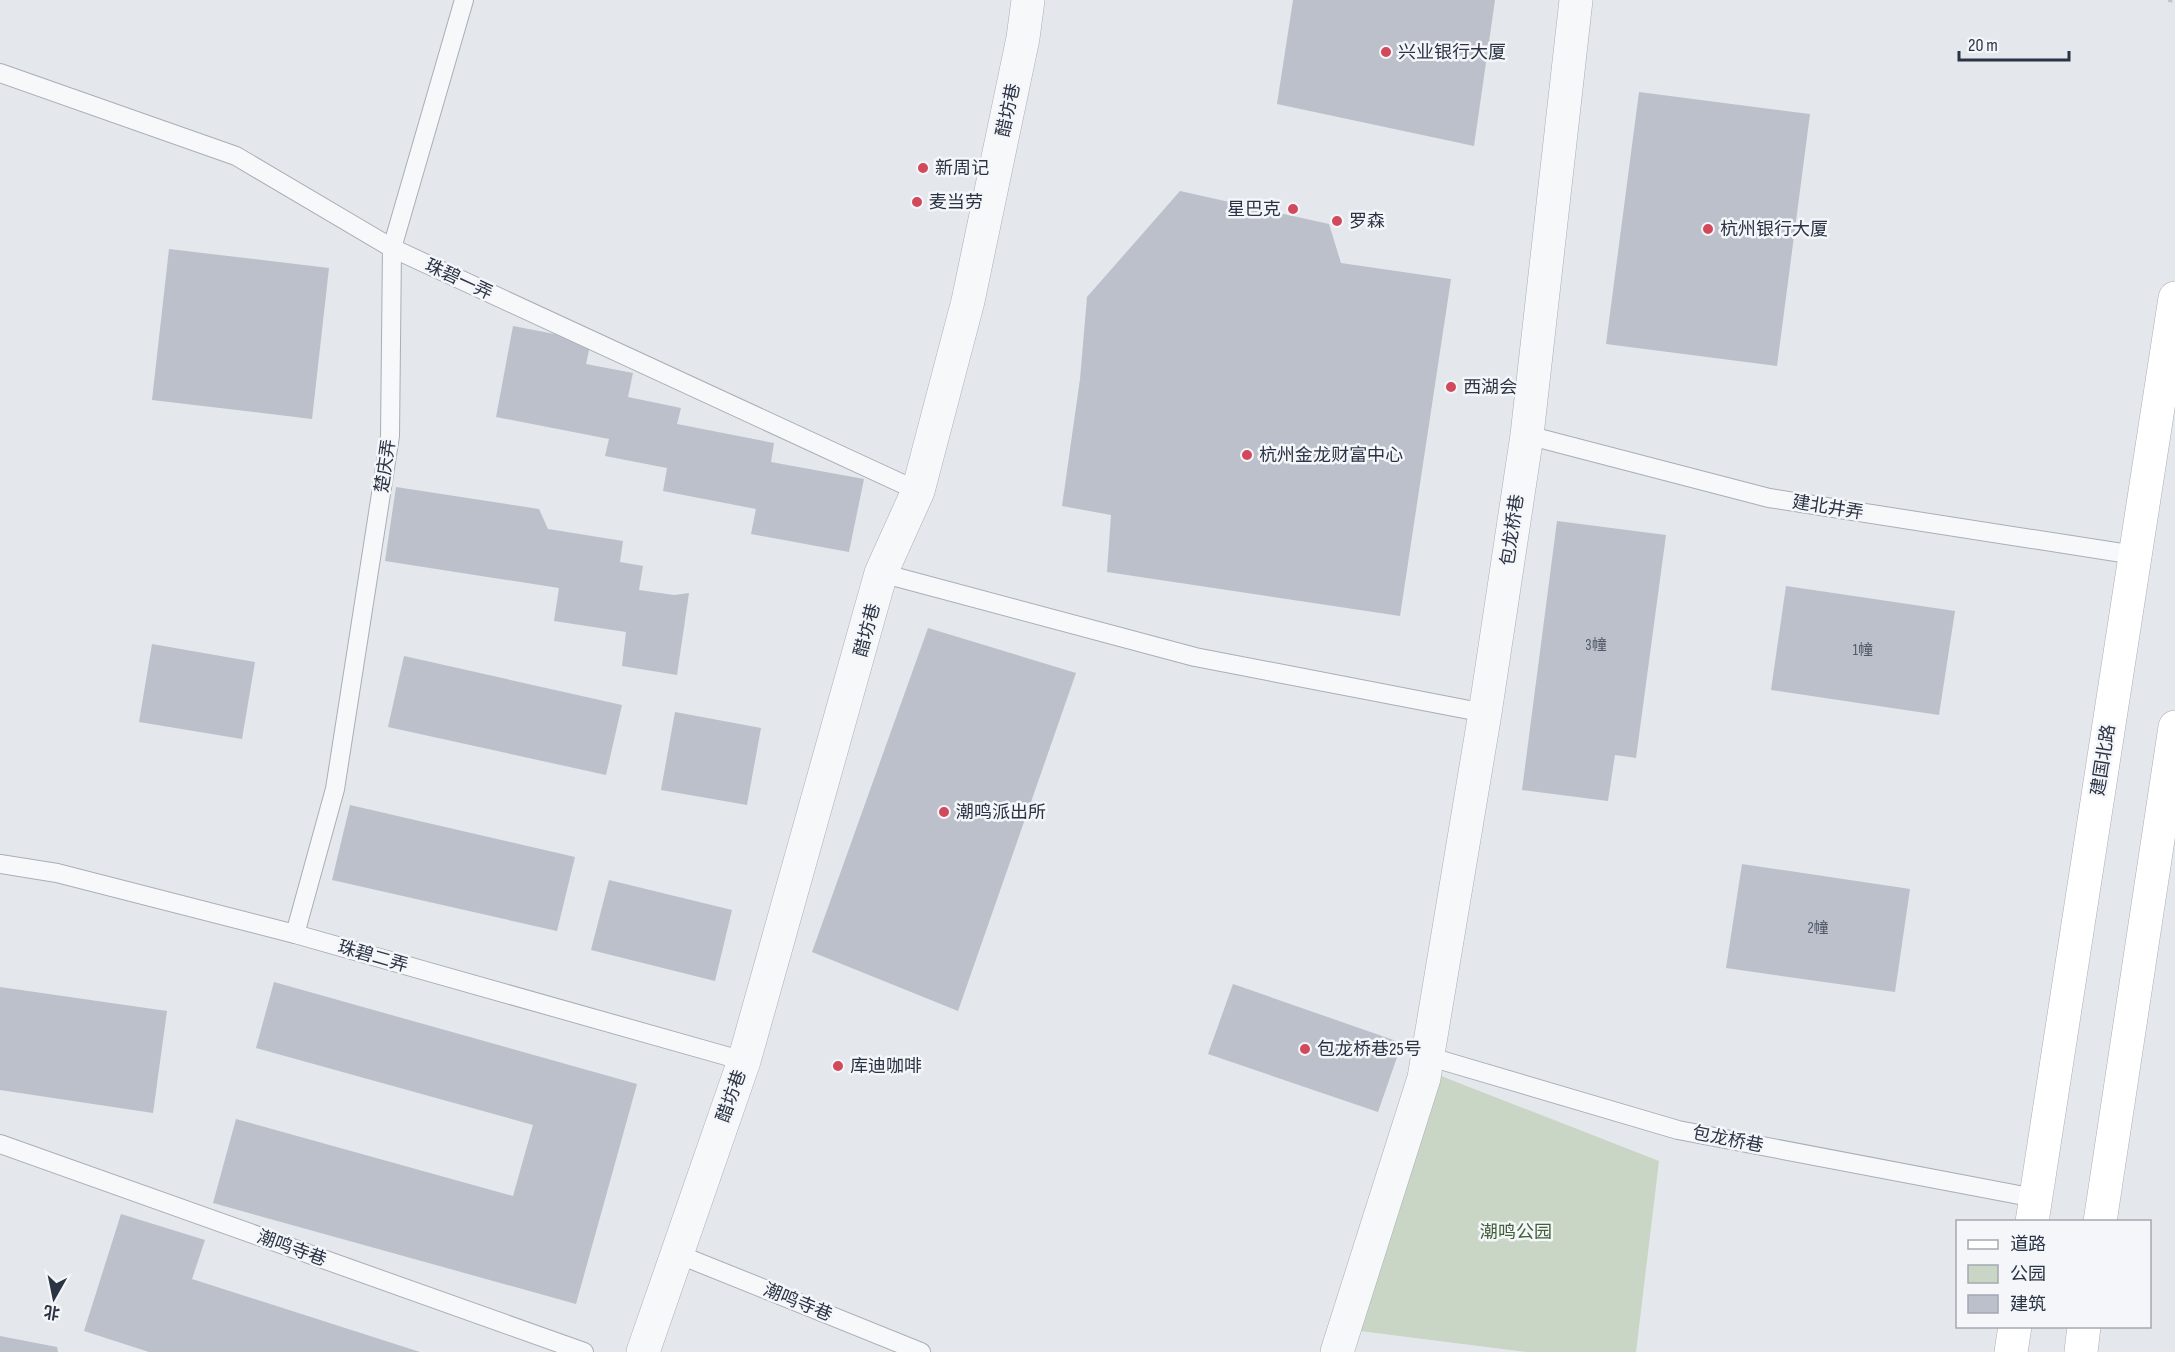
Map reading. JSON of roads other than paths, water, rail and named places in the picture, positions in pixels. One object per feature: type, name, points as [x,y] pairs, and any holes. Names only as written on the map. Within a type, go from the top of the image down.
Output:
[{"type":"main road","name":"建国北路","points":[[2034,1210],[2175,298]]},
{"type":"main road","points":[[2100,1220],[2175,727]]},
{"type":"main road","points":[[2011,1352],[2015,1328]]},
{"type":"main road","points":[[2081,1352],[2085,1328]]},
{"type":"street","name":"醋坊巷","points":[[643,1352],[675,1253],[744,1060],[881,573],[918,491],[968,301],[1023,38],[1028,0]]},
{"type":"street","name":"包龙桥巷","points":[[1337,1352],[1424,1078],[1485,713],[1527,435],[1576,0]]},
{"type":"lane","name":"楚庆弄","points":[[295,934],[335,789],[390,436],[392,248],[464,0]]},
{"type":"lane","name":"珠碧一弄","points":[[0,73],[236,156],[392,248],[918,491]]},
{"type":"lane","name":"建北井弄","points":[[1527,435],[1769,498],[2135,555]]},
{"type":"lane","points":[[881,573],[1196,657],[1485,713]]},
{"type":"lane","name":"珠碧二弄","points":[[0,864],[57,873],[295,934],[744,1060]]},
{"type":"lane","name":"包龙桥巷","points":[[1427,1056],[1678,1130],[2034,1210]]},
{"type":"lane","name":"潮鸣寺巷","points":[[0,1144],[584,1352]]},
{"type":"lane","name":"潮鸣寺巷","points":[[675,1253],[921,1352]]},
{"type":"place","name":"兴业银行大厦","points":[[1386,52]]},
{"type":"place","name":"新周记","points":[[923,168]]},
{"type":"place","name":"麦当劳","points":[[917,202]]},
{"type":"place","name":"星巴克","points":[[1293,209]]},
{"type":"place","name":"罗森","points":[[1337,221]]},
{"type":"place","name":"杭州银行大厦","points":[[1708,229]]},
{"type":"place","name":"西湖会","points":[[1451,387]]},
{"type":"place","name":"杭州金龙财富中心","points":[[1247,455]]},
{"type":"place","name":"潮鸣派出所","points":[[944,812]]},
{"type":"place","name":"包龙桥巷25号","points":[[1305,1049]]},
{"type":"place","name":"库迪咖啡","points":[[838,1066]]},
{"type":"park label","name":"潮鸣公园","points":[[1516,1232]]}]
